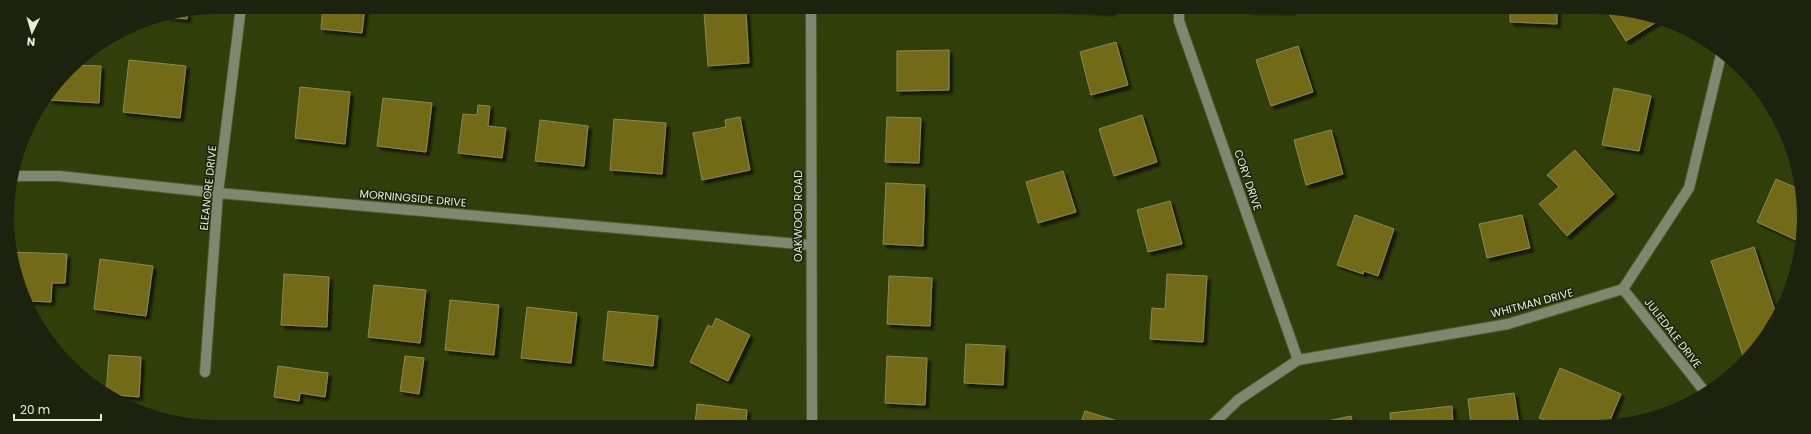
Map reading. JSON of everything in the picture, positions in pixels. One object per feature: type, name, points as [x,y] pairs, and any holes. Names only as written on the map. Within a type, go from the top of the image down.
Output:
[{"type":"street","name":"ELEANORE DRIVE","points":[[205,372],[218,193],[240,14]]},
{"type":"street","name":"OAKWOOD ROAD","points":[[811,14],[810,245],[812,420]]},
{"type":"street","name":"CORY DRIVE","points":[[1179,14],[1179,21],[1298,360]]},
{"type":"street","points":[[1623,289],[1689,188],[1720,58]]},
{"type":"street","name":"MORNINGSIDE DRIVE","points":[[18,176],[59,176],[218,193],[810,245]]},
{"type":"street","name":"WHITMAN DRIVE","points":[[1217,420],[1238,400],[1298,360],[1508,324],[1623,289]]},
{"type":"street","name":"JULIEDALE DRIVE","points":[[1623,289],[1703,389]]},
{"type":"building","points":[[322,14],[364,14],[362,33],[321,29]]},
{"type":"building","points":[[704,14],[746,14],[749,63],[708,66]]},
{"type":"building","points":[[1510,14],[1557,14],[1557,24],[1510,22]]},
{"type":"building","points":[[1609,14],[1634,18],[1654,23],[1626,41]]},
{"type":"building","points":[[187,17],[187,19],[177,18]]},
{"type":"building","points":[[1116,42],[1128,85],[1091,95],[1080,52]]},
{"type":"building","points":[[1298,46],[1313,92],[1271,106],[1256,60]]},
{"type":"building","points":[[949,50],[949,90],[897,91],[897,51]]},
{"type":"building","points":[[129,60],[186,66],[180,118],[123,112]]},
{"type":"building","points":[[82,65],[101,66],[99,103],[51,100],[64,83]]},
{"type":"building","points":[[300,87],[350,92],[345,144],[295,138]]},
{"type":"building","points":[[1614,88],[1651,96],[1639,151],[1602,145]]},
{"type":"building","points":[[383,98],[432,103],[426,152],[377,146]]},
{"type":"building","points":[[478,105],[490,106],[488,126],[506,128],[502,158],[458,153],[463,114],[477,115]]},
{"type":"building","points":[[1142,115],[1157,162],[1114,176],[1099,129]]},
{"type":"building","points":[[740,117],[750,170],[702,180],[693,133],[726,127],[725,120]]},
{"type":"building","points":[[887,117],[921,118],[919,163],[885,162]]},
{"type":"building","points":[[614,119],[666,123],[662,174],[610,170]]},
{"type":"building","points":[[540,120],[588,126],[584,166],[535,161]]},
{"type":"building","points":[[1331,130],[1343,174],[1306,185],[1294,140]]},
{"type":"building","points":[[1575,150],[1614,194],[1567,236],[1539,204],[1559,187],[1547,175]]},
{"type":"building","points":[[1063,171],[1076,212],[1038,223],[1026,182]]},
{"type":"building","points":[[1776,179],[1794,187],[1797,204],[1795,240],[1757,222]]},
{"type":"building","points":[[886,183],[925,185],[923,246],[883,244]]},
{"type":"building","points":[[1170,201],[1182,244],[1148,252],[1137,210]]},
{"type":"building","points":[[1355,215],[1394,229],[1378,276],[1364,271],[1363,274],[1337,265]]},
{"type":"building","points":[[1522,215],[1530,248],[1487,258],[1479,224]]},
{"type":"building","points":[[1754,247],[1775,310],[1763,330],[1743,356],[1711,261]]},
{"type":"building","points":[[17,252],[67,254],[65,283],[52,283],[51,302],[32,301],[21,270]]},
{"type":"building","points":[[100,259],[153,266],[146,316],[94,309]]},
{"type":"building","points":[[284,274],[329,277],[327,327],[281,325]]},
{"type":"building","points":[[1167,274],[1207,276],[1203,342],[1150,339],[1152,308],[1165,309]]},
{"type":"building","points":[[889,276],[932,278],[930,326],[887,324]]},
{"type":"building","points":[[374,285],[426,290],[420,343],[368,337]]},
{"type":"building","points":[[450,300],[499,305],[494,355],[445,350]]},
{"type":"building","points":[[527,307],[577,313],[571,363],[521,358]]},
{"type":"building","points":[[608,311],[658,316],[653,366],[603,360]]},
{"type":"building","points":[[716,318],[750,335],[728,381],[690,362],[708,325],[712,327]]},
{"type":"building","points":[[966,344],[1005,346],[1003,385],[964,383]]},
{"type":"building","points":[[109,355],[141,357],[139,397],[119,395],[106,388]]},
{"type":"building","points":[[405,356],[424,358],[419,394],[400,391]]},
{"type":"building","points":[[887,356],[927,358],[925,405],[885,403]]},
{"type":"building","points":[[278,366],[328,373],[325,397],[300,393],[299,401],[274,397]]},
{"type":"building","points":[[1560,368],[1621,394],[1610,419],[1544,420],[1539,418]]},
{"type":"building","points":[[1514,393],[1518,420],[1470,420],[1468,399]]},
{"type":"building","points":[[697,404],[747,410],[746,420],[695,420]]},
{"type":"building","points":[[1452,406],[1453,420],[1391,420],[1390,413]]},
{"type":"building","points":[[1085,411],[1114,420],[1082,420]]},
{"type":"building","points":[[1351,416],[1352,420],[1332,420]]}]
